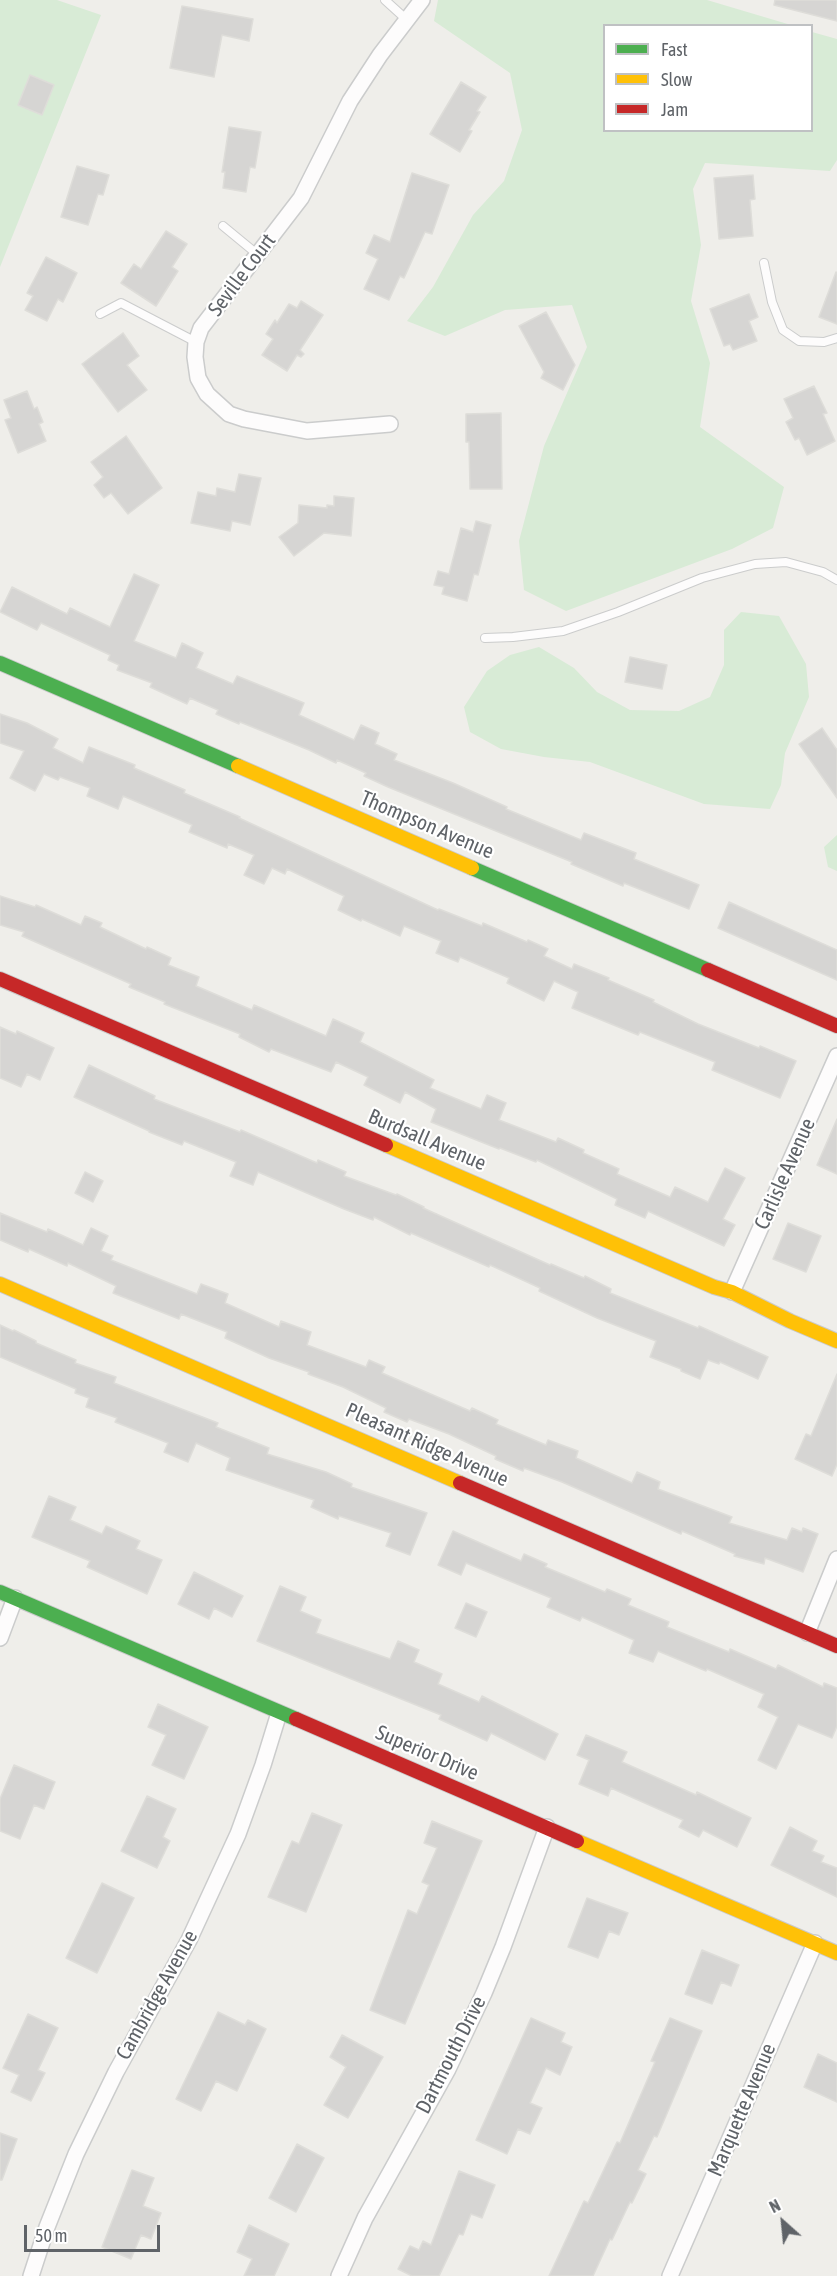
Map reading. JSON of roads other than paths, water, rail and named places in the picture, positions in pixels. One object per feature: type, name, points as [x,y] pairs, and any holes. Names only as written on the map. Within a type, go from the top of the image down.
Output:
[{"type":"street","name":"Seville Court","points":[[196,342],[201,328],[301,198],[350,101],[380,55],[422,0]]},
{"type":"street","points":[[196,342],[195,357],[198,378],[217,406],[229,414],[307,431],[390,424]]},
{"type":"street","name":"Thompson Avenue","points":[[0,663],[837,1026]]},
{"type":"street","name":"Burdsall Avenue","points":[[0,978],[703,1283],[732,1292],[837,1341]]},
{"type":"street","name":"Carlisle Avenue","points":[[732,1292],[837,1056]]},
{"type":"street","name":"Pleasant Ridge Avenue","points":[[0,1284],[837,1646]]},
{"type":"street","points":[[807,1633],[837,1559]]},
{"type":"street","name":"Superior Drive","points":[[0,1592],[837,1953]]},
{"type":"street","points":[[0,1638],[15,1598]]},
{"type":"street","name":"Cambridge Avenue","points":[[31,2276],[47,2227],[76,2154],[116,2072],[189,1940],[238,1834],[279,1713]]},
{"type":"street","name":"Dartmouth Drive","points":[[339,2276],[365,2218],[448,2069],[484,1993],[547,1827]]},
{"type":"street","name":"Marquette Avenue","points":[[670,2276],[814,1943]]},
{"type":"lane","points":[[385,0],[408,21]]},
{"type":"lane","points":[[223,226],[257,254]]},
{"type":"lane","points":[[764,263],[772,302],[783,330],[800,341],[824,342],[837,338]]},
{"type":"lane","points":[[100,314],[121,303],[196,342]]},
{"type":"lane","points":[[485,638],[563,631],[618,612],[702,578],[755,564],[786,562],[823,572],[837,580]]}]
